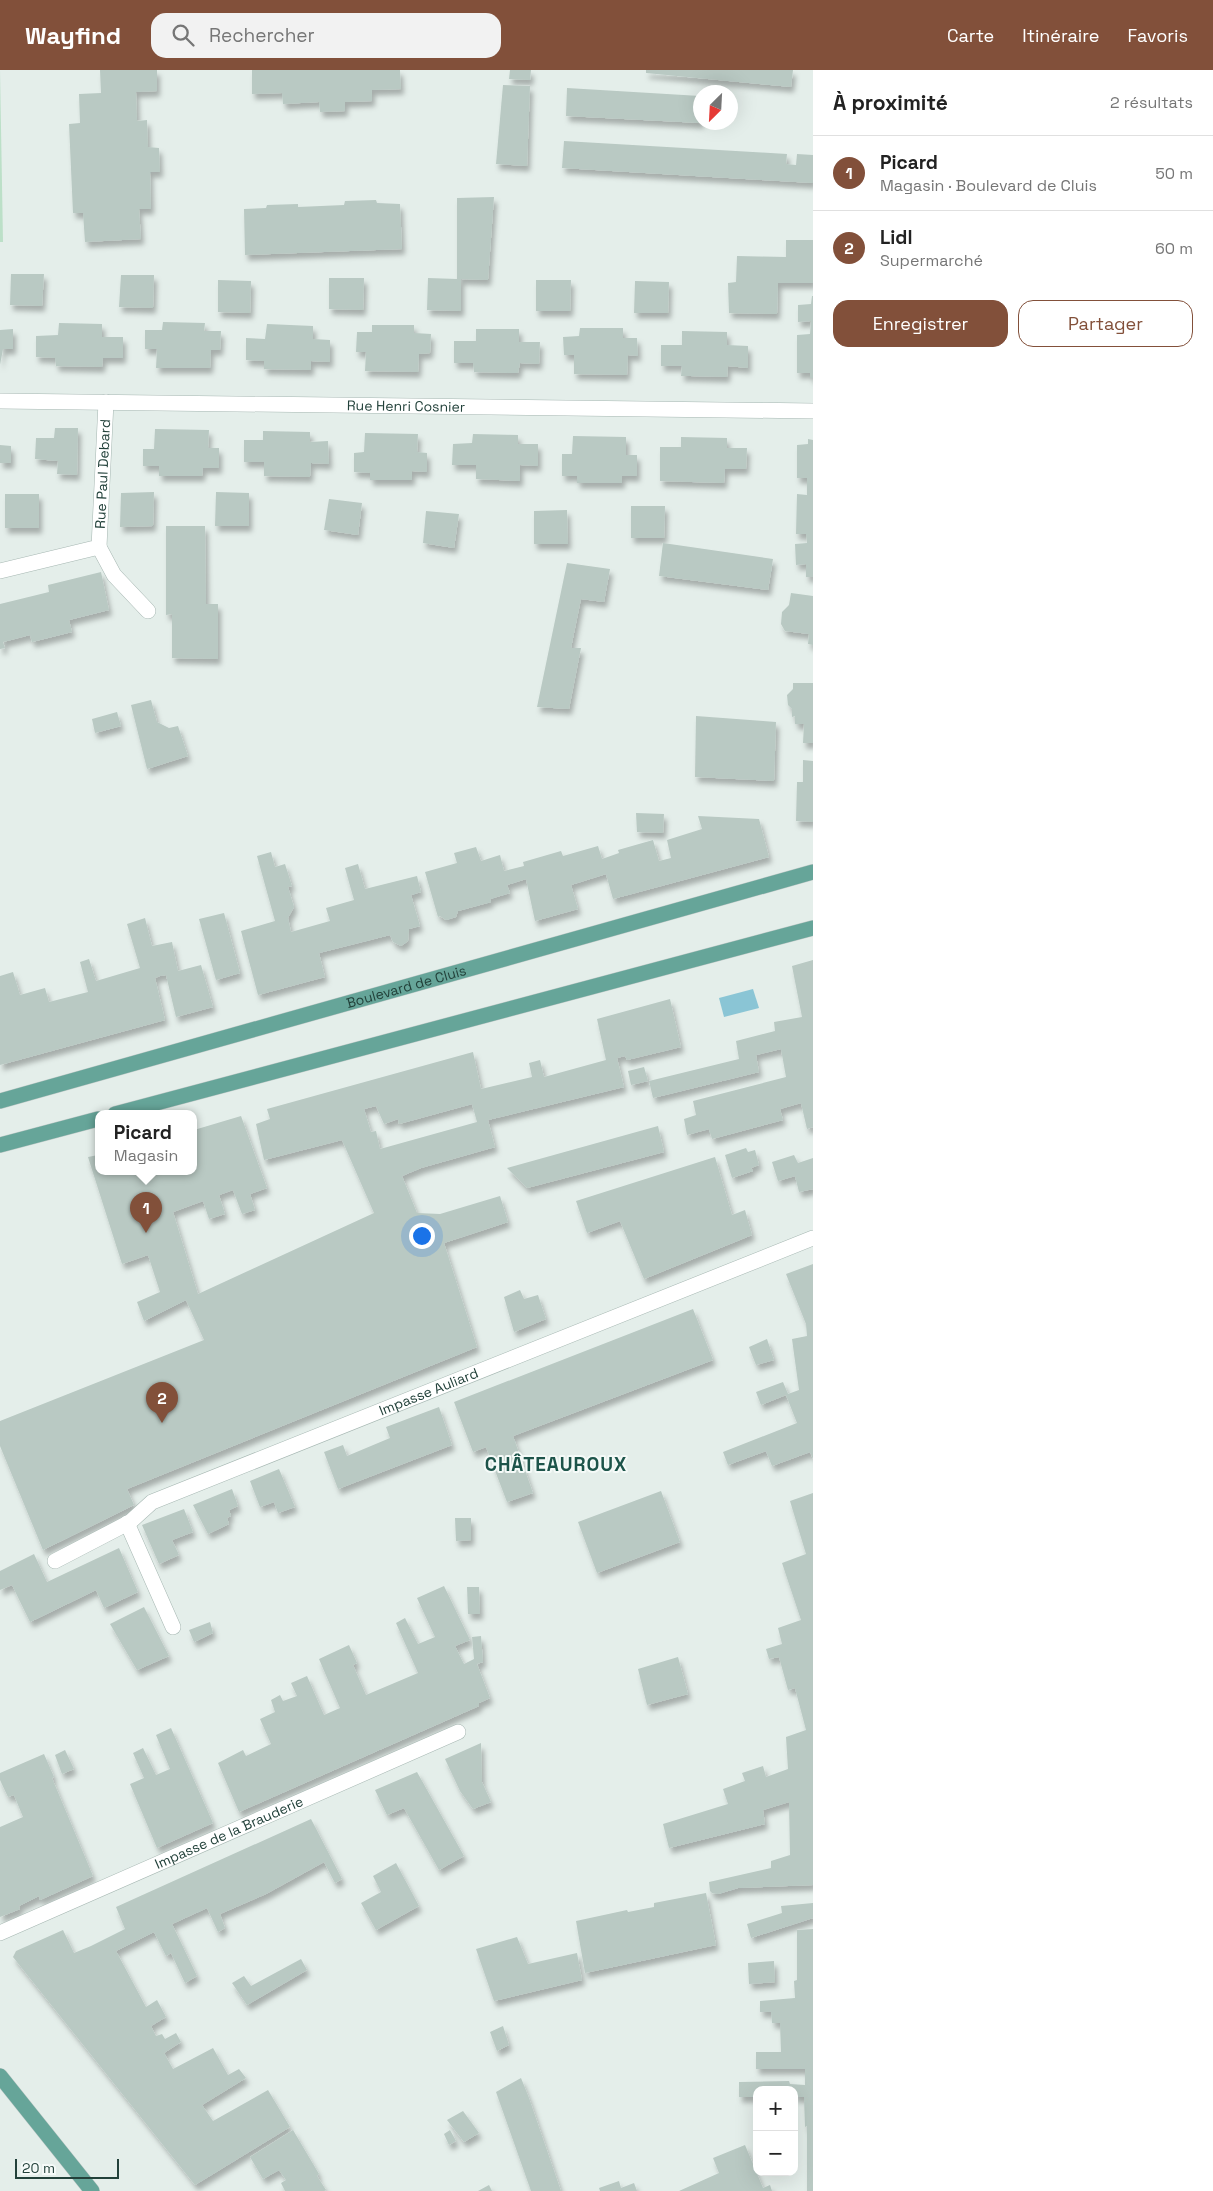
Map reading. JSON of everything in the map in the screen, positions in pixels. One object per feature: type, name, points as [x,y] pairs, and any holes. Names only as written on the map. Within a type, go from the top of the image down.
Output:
[{"type":"main road","name":"Boulevard de Cluis","points":[[0,1101],[813,872]]},
{"type":"main road","points":[[130,1110],[813,928]]},
{"type":"main road","points":[[0,1145],[95,1120]]},
{"type":"main road","points":[[0,2076],[92,2191]]},
{"type":"street","name":"Rue Henri Cosnier","points":[[0,401],[813,411]]},
{"type":"street","name":"Rue Paul Debard","points":[[106,402],[99,546],[114,575],[148,611]]},
{"type":"street","name":"Rue Paul Debard","points":[[0,570],[99,546]]},
{"type":"street","name":"Impasse Auliard","points":[[55,1561],[127,1523],[152,1502],[813,1238]]},
{"type":"street","points":[[127,1523],[173,1627]]},
{"type":"street","name":"Impasse de la Brauderie","points":[[0,1933],[458,1732]]},
{"type":"green space","points":[[0,70],[3,242],[0,242]]},
{"type":"water","points":[[753,989],[759,1008],[724,1017],[719,998]]},
{"type":"building","points":[[100,70],[157,70],[157,91],[136,92],[137,121],[147,120],[148,147],[159,148],[160,172],[150,172],[151,209],[139,209],[141,239],[85,242],[83,213],[73,213],[69,124],[80,123],[79,94],[101,93]]},
{"type":"building","points":[[252,70],[400,70],[401,89],[372,90],[372,101],[345,102],[345,111],[320,112],[319,102],[283,104],[282,93],[252,94]]},
{"type":"building","points":[[510,70],[531,70],[530,80],[509,79]]},
{"type":"building","points":[[646,70],[793,70],[791,87],[646,73]]},
{"type":"building","points":[[503,85],[530,86],[527,166],[496,164]]},
{"type":"building","points":[[567,88],[693,96],[693,123],[566,116]]},
{"type":"building","points":[[564,141],[787,154],[786,164],[796,165],[797,154],[813,155],[813,183],[562,168]]},
{"type":"building","points":[[494,197],[488,280],[461,279],[461,311],[427,310],[428,278],[457,279],[457,198]]},
{"type":"building","points":[[376,200],[377,203],[400,204],[402,249],[245,255],[244,209],[266,208],[267,205],[298,204],[298,207],[344,205],[345,201]]},
{"type":"building","points":[[786,240],[813,240],[813,283],[778,283],[777,314],[729,313],[728,283],[736,282],[737,256],[786,257]]},
{"type":"building","points":[[11,274],[44,274],[42,306],[10,305]]},
{"type":"building","points":[[121,275],[154,275],[153,308],[119,307]]},
{"type":"building","points":[[329,278],[364,278],[363,310],[329,309]]},
{"type":"building","points":[[218,280],[251,281],[250,313],[218,312]]},
{"type":"building","points":[[536,280],[571,280],[570,311],[536,311]]},
{"type":"building","points":[[635,281],[669,282],[668,313],[634,313]]},
{"type":"building","points":[[812,296],[813,378],[810,378],[810,373],[797,373],[797,335],[810,334],[811,321],[798,322],[798,305],[811,304]]},
{"type":"building","points":[[163,322],[205,323],[204,331],[221,331],[220,350],[211,350],[210,368],[156,368],[157,349],[145,349],[145,330],[162,330]]},
{"type":"building","points":[[59,323],[102,324],[102,337],[123,337],[123,358],[103,358],[102,367],[56,366],[55,358],[36,357],[36,336],[58,335]]},
{"type":"building","points":[[267,324],[313,326],[313,339],[330,340],[330,362],[311,361],[311,370],[264,369],[264,361],[246,360],[246,338],[265,339]]},
{"type":"building","points":[[372,325],[414,325],[414,333],[431,334],[430,353],[419,354],[418,372],[365,371],[366,352],[356,352],[357,332],[372,332]]},
{"type":"building","points":[[580,328],[623,328],[623,338],[637,338],[638,356],[628,355],[627,375],[574,374],[574,355],[564,355],[563,337],[579,336]]},
{"type":"building","points":[[13,329],[13,349],[3,349],[0,365],[0,330]]},
{"type":"building","points":[[476,329],[519,329],[519,342],[540,342],[539,364],[520,363],[518,373],[510,373],[474,372],[473,363],[454,363],[454,341],[476,341]]},
{"type":"building","points":[[682,331],[727,332],[727,345],[748,346],[748,368],[728,366],[727,377],[681,376],[682,366],[661,366],[661,345],[682,345]]},
{"type":"building","points":[[55,428],[78,428],[77,475],[57,474],[58,461],[35,459],[36,438],[54,438]]},
{"type":"building","points":[[155,429],[209,430],[208,448],[219,448],[219,468],[203,468],[202,476],[159,476],[159,466],[143,466],[143,449],[154,449]]},
{"type":"building","points":[[263,431],[310,432],[310,442],[328,441],[329,464],[311,463],[310,477],[264,476],[264,462],[244,462],[244,440],[263,440]]},
{"type":"building","points":[[365,433],[418,434],[417,452],[427,453],[427,472],[412,471],[412,480],[370,480],[370,473],[354,472],[354,453],[364,452]]},
{"type":"building","points":[[473,434],[518,435],[518,444],[538,444],[538,466],[520,465],[520,481],[476,479],[476,465],[452,465],[453,444],[472,443]]},
{"type":"building","points":[[573,436],[626,437],[626,455],[637,455],[637,476],[622,476],[622,483],[577,483],[577,476],[562,476],[562,454],[572,454]]},
{"type":"building","points":[[681,437],[727,438],[727,448],[747,448],[746,469],[725,469],[724,483],[660,481],[660,447],[681,447]]},
{"type":"building","points":[[808,439],[813,440],[813,577],[806,577],[806,564],[796,565],[795,544],[807,543],[806,534],[796,534],[797,494],[807,495],[807,478],[797,478],[797,445],[808,444]]},
{"type":"building","points":[[0,445],[11,446],[11,463],[0,463]]},
{"type":"building","points":[[154,492],[153,526],[120,527],[121,493]]},
{"type":"building","points":[[216,492],[249,493],[249,526],[215,526]]},
{"type":"building","points":[[5,494],[39,494],[39,528],[5,528]]},
{"type":"building","points":[[329,499],[362,503],[358,535],[324,530]]},
{"type":"building","points":[[631,506],[665,506],[664,538],[631,538]]},
{"type":"building","points":[[567,510],[568,544],[534,544],[534,511]]},
{"type":"building","points":[[426,511],[459,514],[454,548],[423,543]]},
{"type":"building","points":[[166,526],[205,526],[206,604],[218,604],[218,659],[172,658],[172,614],[166,615]]},
{"type":"building","points":[[663,543],[773,559],[768,590],[659,576]]},
{"type":"building","points":[[567,563],[610,569],[604,602],[581,599],[571,648],[581,648],[569,709],[537,707]]},
{"type":"building","points":[[101,572],[109,610],[69,620],[72,632],[32,642],[30,635],[3,642],[5,648],[0,649],[0,604],[49,592],[48,585]]},
{"type":"building","points":[[791,593],[813,596],[813,645],[808,644],[809,634],[785,631],[781,624],[782,612],[789,605]]},
{"type":"building","points":[[793,683],[813,683],[813,743],[803,743],[804,724],[795,724],[795,716],[792,717],[792,709],[788,705],[787,695],[793,689]]},
{"type":"building","points":[[151,700],[157,722],[169,728],[178,726],[188,756],[147,769],[131,705]]},
{"type":"building","points":[[117,712],[121,726],[95,733],[92,719]]},
{"type":"building","points":[[696,716],[776,722],[774,781],[695,777]]},
{"type":"building","points":[[803,760],[813,761],[813,822],[796,821],[797,782],[803,782]]},
{"type":"building","points":[[636,813],[664,814],[663,833],[637,832]]},
{"type":"building","points":[[698,816],[759,819],[769,857],[613,899],[606,874],[571,885],[578,909],[535,921],[526,879],[507,885],[510,893],[490,899],[491,902],[458,911],[456,917],[446,920],[440,916],[438,917],[425,872],[457,863],[454,853],[476,847],[481,861],[500,855],[504,871],[524,866],[523,862],[561,851],[563,856],[598,846],[602,859],[619,853],[618,850],[653,840],[659,861],[671,858],[667,840],[702,829]]},
{"type":"building","points":[[271,852],[275,867],[285,864],[292,886],[288,887],[294,907],[288,918],[291,932],[330,921],[326,908],[354,900],[345,868],[358,864],[365,889],[417,876],[421,892],[411,895],[420,926],[409,929],[408,941],[401,946],[393,942],[390,935],[319,953],[325,977],[258,995],[241,931],[275,921],[257,856]]},
{"type":"building","points":[[224,913],[240,973],[216,980],[199,919]]},
{"type":"building","points":[[145,918],[152,946],[172,942],[178,971],[201,965],[213,1007],[176,1017],[166,975],[160,976],[155,978],[165,1020],[0,1065],[0,976],[13,972],[20,995],[45,988],[49,1002],[88,992],[80,962],[89,959],[96,981],[140,968],[127,924]]},
{"type":"building","points":[[813,960],[813,1127],[807,1129],[801,1103],[780,1109],[783,1120],[712,1139],[709,1129],[687,1135],[684,1119],[696,1115],[693,1101],[786,1077],[781,1049],[756,1055],[759,1072],[653,1098],[649,1081],[739,1059],[736,1041],[775,1031],[774,1022],[802,1017],[792,966]]},
{"type":"building","points":[[670,999],[681,1047],[627,1060],[625,1056],[617,1058],[624,1087],[488,1120],[495,1147],[421,1168],[402,1176],[417,1213],[440,1214],[500,1196],[508,1222],[444,1243],[477,1347],[127,1489],[134,1505],[43,1550],[0,1446],[0,1421],[204,1340],[186,1300],[144,1321],[137,1302],[160,1292],[148,1255],[122,1264],[88,1157],[95,1156],[95,1175],[197,1175],[197,1129],[241,1116],[267,1188],[250,1194],[255,1210],[242,1214],[233,1190],[219,1195],[225,1214],[209,1219],[203,1201],[173,1212],[198,1294],[374,1213],[342,1140],[264,1160],[256,1124],[270,1119],[267,1109],[473,1052],[481,1089],[532,1077],[529,1063],[540,1060],[544,1077],[606,1060],[597,1019]],"holes":[[[472,1104],[477,1122],[380,1149],[376,1131],[371,1132],[364,1109],[376,1106],[384,1124],[398,1119],[399,1124]]]},
{"type":"building","points":[[644,1067],[648,1081],[631,1085],[628,1071]]},
{"type":"building","points":[[658,1126],[664,1152],[527,1188],[507,1168]]},
{"type":"building","points":[[746,1148],[748,1152],[755,1150],[759,1165],[751,1168],[753,1171],[732,1178],[725,1155]]},
{"type":"building","points":[[794,1155],[798,1163],[813,1158],[813,1189],[799,1192],[795,1176],[778,1181],[772,1162]]},
{"type":"building","points":[[715,1157],[732,1215],[745,1210],[752,1235],[644,1279],[620,1221],[587,1233],[576,1201]]},
{"type":"building","points":[[813,1264],[813,1459],[810,1452],[772,1466],[766,1451],[728,1465],[723,1452],[797,1423],[786,1395],[761,1405],[756,1392],[783,1382],[788,1394],[799,1390],[792,1339],[807,1336],[806,1324],[786,1274]]},
{"type":"building","points":[[520,1290],[524,1299],[538,1295],[546,1319],[514,1332],[504,1297]]},
{"type":"building","points":[[693,1309],[713,1360],[513,1436],[533,1493],[507,1502],[486,1447],[473,1452],[454,1402]]},
{"type":"building","points":[[767,1339],[774,1360],[756,1365],[749,1347]]},
{"type":"building","points":[[439,1407],[452,1445],[338,1489],[324,1452],[343,1445],[347,1456],[390,1438],[386,1427]]},
{"type":"building","points":[[279,1469],[295,1507],[278,1513],[274,1502],[260,1507],[250,1481]]},
{"type":"building","points":[[232,1489],[238,1506],[229,1510],[231,1516],[227,1518],[229,1524],[208,1534],[193,1505]]},
{"type":"building","points":[[661,1491],[680,1542],[597,1573],[578,1522]]},
{"type":"building","points":[[813,1493],[813,1885],[738,1888],[718,1894],[712,1893],[709,1882],[771,1868],[771,1861],[790,1855],[789,1802],[763,1810],[765,1824],[669,1848],[663,1824],[728,1804],[723,1789],[745,1781],[742,1773],[763,1766],[766,1777],[788,1769],[786,1737],[806,1730],[795,1688],[788,1690],[779,1657],[769,1659],[766,1649],[782,1644],[778,1628],[801,1620],[782,1563],[806,1554],[790,1501]]},
{"type":"building","points":[[184,1509],[193,1532],[172,1540],[179,1555],[159,1564],[142,1525]]},
{"type":"building","points":[[455,1518],[471,1518],[471,1540],[456,1541]]},
{"type":"building","points":[[119,1548],[138,1592],[104,1608],[96,1590],[30,1622],[12,1585],[0,1590],[0,1571],[34,1554],[47,1582]]},
{"type":"building","points":[[444,1586],[470,1640],[455,1646],[464,1664],[474,1659],[472,1637],[481,1636],[483,1662],[477,1664],[490,1698],[479,1703],[479,1706],[239,1812],[218,1763],[243,1750],[246,1756],[271,1744],[260,1719],[275,1712],[271,1700],[280,1695],[283,1701],[297,1696],[291,1683],[307,1676],[324,1715],[340,1708],[319,1659],[349,1645],[357,1663],[353,1665],[366,1695],[418,1673],[396,1623],[405,1618],[418,1644],[435,1637],[417,1598]]},
{"type":"building","points":[[467,1587],[479,1587],[480,1614],[468,1614]]},
{"type":"building","points":[[144,1607],[169,1656],[137,1670],[110,1624]]},
{"type":"building","points":[[210,1622],[213,1633],[194,1642],[189,1630]]},
{"type":"building","points":[[678,1657],[688,1694],[647,1705],[638,1669]]},
{"type":"building","points":[[171,1728],[213,1823],[157,1848],[130,1784],[144,1778],[133,1753],[143,1748],[156,1775],[170,1769],[156,1735]]},
{"type":"building","points":[[481,1743],[482,1782],[491,1802],[473,1809],[460,1791],[445,1759]]},
{"type":"building","points":[[65,1750],[74,1769],[62,1774],[55,1755]]},
{"type":"building","points":[[44,1754],[54,1777],[52,1778],[93,1876],[40,1900],[39,1896],[19,1906],[20,1909],[0,1917],[0,1827],[23,1817],[14,1795],[8,1797],[0,1780],[0,1773]]},
{"type":"building","points":[[417,1772],[464,1856],[439,1870],[404,1808],[387,1815],[375,1790]]},
{"type":"building","points":[[311,1819],[342,1879],[335,1883],[324,1862],[266,1894],[220,1914],[225,1928],[218,1932],[207,1908],[172,1924],[197,1976],[185,1983],[171,1953],[166,1956],[154,1932],[116,1951],[146,2007],[157,2000],[166,2017],[151,2026],[156,2036],[162,2034],[165,2039],[176,2033],[181,2042],[164,2053],[173,2069],[213,2048],[228,2075],[239,2069],[246,2078],[202,2105],[213,2121],[268,2090],[290,2127],[195,2185],[13,1957],[16,1951],[63,1930],[74,1953],[91,1946],[125,1929],[116,1907]]},
{"type":"building","points":[[396,1863],[419,1906],[376,1930],[361,1903],[381,1892],[373,1876]]},
{"type":"building","points":[[706,1893],[716,1945],[585,1973],[576,1921],[627,1910],[628,1912],[654,1907],[654,1903]]},
{"type":"building","points":[[813,1903],[813,1918],[751,1938],[747,1924],[782,1913],[781,1906]]},
{"type":"building","points":[[813,1929],[813,2191],[807,2191],[807,2126],[805,2127],[804,2097],[798,2097],[798,2086],[753,2086],[753,2097],[739,2097],[739,2082],[789,2081],[790,2084],[805,2085],[805,2069],[756,2069],[756,2052],[781,2052],[780,2023],[772,2023],[771,2012],[760,2012],[760,2001],[795,1998],[797,1930]]},
{"type":"building","points":[[517,1937],[528,1964],[577,1953],[582,1980],[494,2001],[476,1949]]},
{"type":"building","points":[[301,1959],[307,1970],[247,2005],[232,1983],[244,1976],[251,1986]]},
{"type":"building","points":[[774,1961],[775,1982],[749,1984],[748,1963]]},
{"type":"building","points":[[503,2026],[509,2045],[497,2051],[490,2032]]},
{"type":"building","points":[[521,2078],[561,2191],[531,2191],[496,2092]]},
{"type":"building","points":[[463,2111],[479,2133],[464,2142],[447,2120]]},
{"type":"building","points":[[293,2130],[319,2174],[317,2176],[326,2190],[285,2191],[281,2183],[286,2180],[279,2170],[263,2179],[250,2157]]},
{"type":"building","points":[[450,2130],[456,2141],[449,2145],[444,2134]]},
{"type":"building","points":[[745,2145],[753,2164],[753,2176],[758,2176],[763,2188],[770,2185],[772,2191],[679,2191],[719,2173],[713,2158]]},
{"type":"building","points":[[619,2181],[621,2188],[634,2183],[637,2191],[600,2191],[599,2188]]},
{"type":"building","points":[[489,2185],[492,2191],[478,2191]]},
{"type":"place","name":"Picard","points":[[146,1233]]},
{"type":"place","name":"Lidl","points":[[162,1423]]},
{"type":"district","name":"CHÂTEAUROUX","points":[[556,1464]]}]
